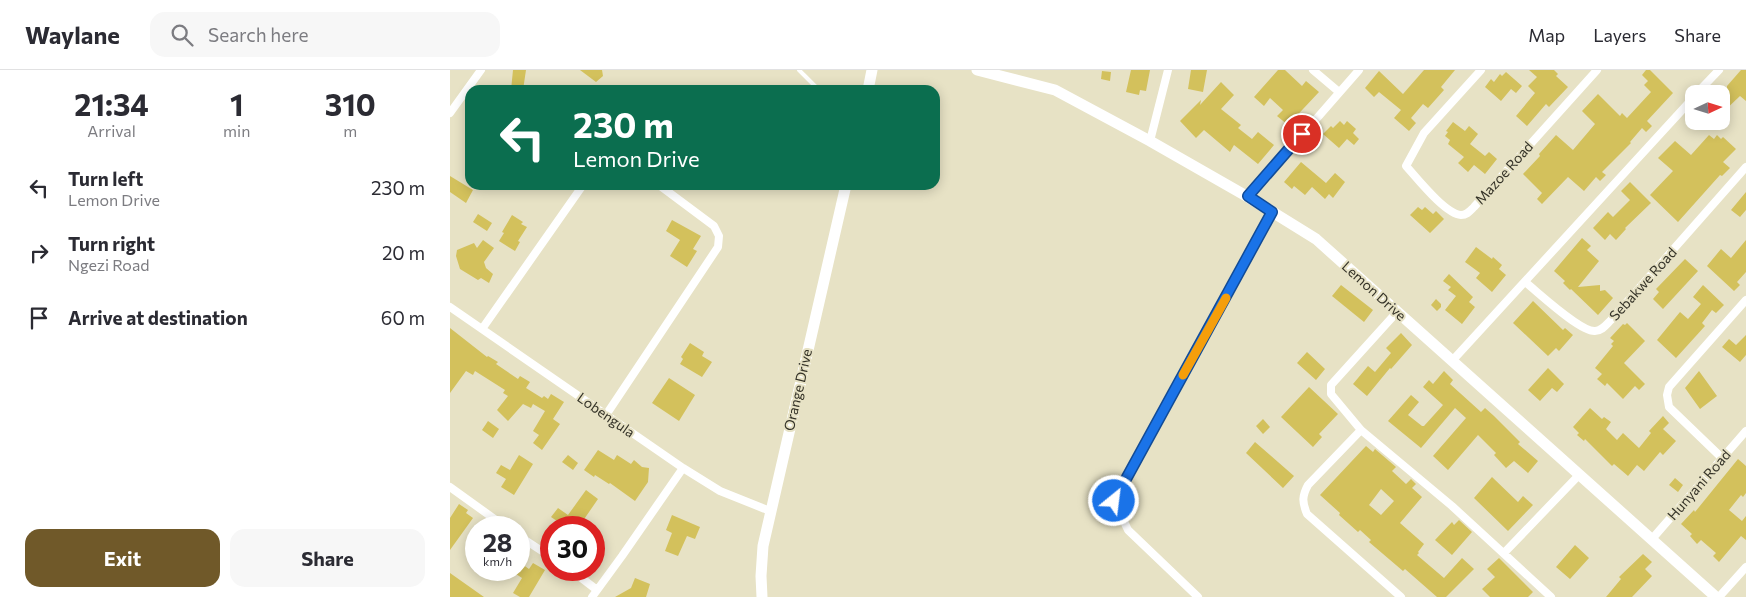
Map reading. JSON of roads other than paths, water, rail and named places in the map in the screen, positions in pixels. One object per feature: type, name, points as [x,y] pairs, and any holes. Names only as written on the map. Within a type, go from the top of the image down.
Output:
[{"type":"street","points":[[468,85],[481,70]]},
{"type":"street","points":[[869,85],[872,70]]},
{"type":"street","name":"Lemon Drive","points":[[977,70],[1055,90],[1248,196],[1316,239],[1578,475],[1717,597]]},
{"type":"street","points":[[1150,141],[1168,70]]},
{"type":"street","points":[[1313,70],[1340,92]]},
{"type":"street","points":[[1248,196],[1359,70]]},
{"type":"street","name":"Mazoe Road","points":[[1481,70],[1424,133],[1406,166],[1439,201],[1459,215],[1468,213],[1474,207],[1597,70]]},
{"type":"street","points":[[1705,85],[1719,70]]},
{"type":"street","points":[[450,113],[453,102],[465,88]]},
{"type":"street","points":[[1452,361],[1685,106]]},
{"type":"street","name":"Sebakwe Road","points":[[1525,282],[1576,324],[1589,331],[1601,330],[1746,167]]},
{"type":"street","points":[[482,329],[579,190]]},
{"type":"street","points":[[606,415],[718,247],[719,236],[714,226],[666,190]]},
{"type":"street","name":"Orange Drive","points":[[762,597],[760,576],[763,546],[770,510],[845,190]]},
{"type":"street","points":[[1198,597],[1128,530],[1114,501],[1272,212]]},
{"type":"street","name":"Hunyani Road","points":[[1722,458],[1670,407],[1667,395],[1669,387],[1746,300]]},
{"type":"street","name":"Lobengula","points":[[450,307],[683,468],[720,491],[770,510]]},
{"type":"street","points":[[1396,312],[1332,385],[1330,389],[1334,400],[1361,430],[1504,553],[1551,597]]},
{"type":"street","points":[[1361,430],[1308,485],[1302,500],[1303,506],[1307,514],[1401,597]]},
{"type":"street","name":"Hunyani Road","points":[[1652,539],[1746,431]]},
{"type":"street","points":[[592,597],[683,468]]},
{"type":"street","points":[[1504,553],[1578,475]]},
{"type":"street","points":[[450,488],[490,516]]},
{"type":"street","points":[[1717,597],[1746,568]]},
{"type":"street","points":[[585,581],[597,590]]},
{"type":"lane","points":[[799,70],[814,85]]}]
